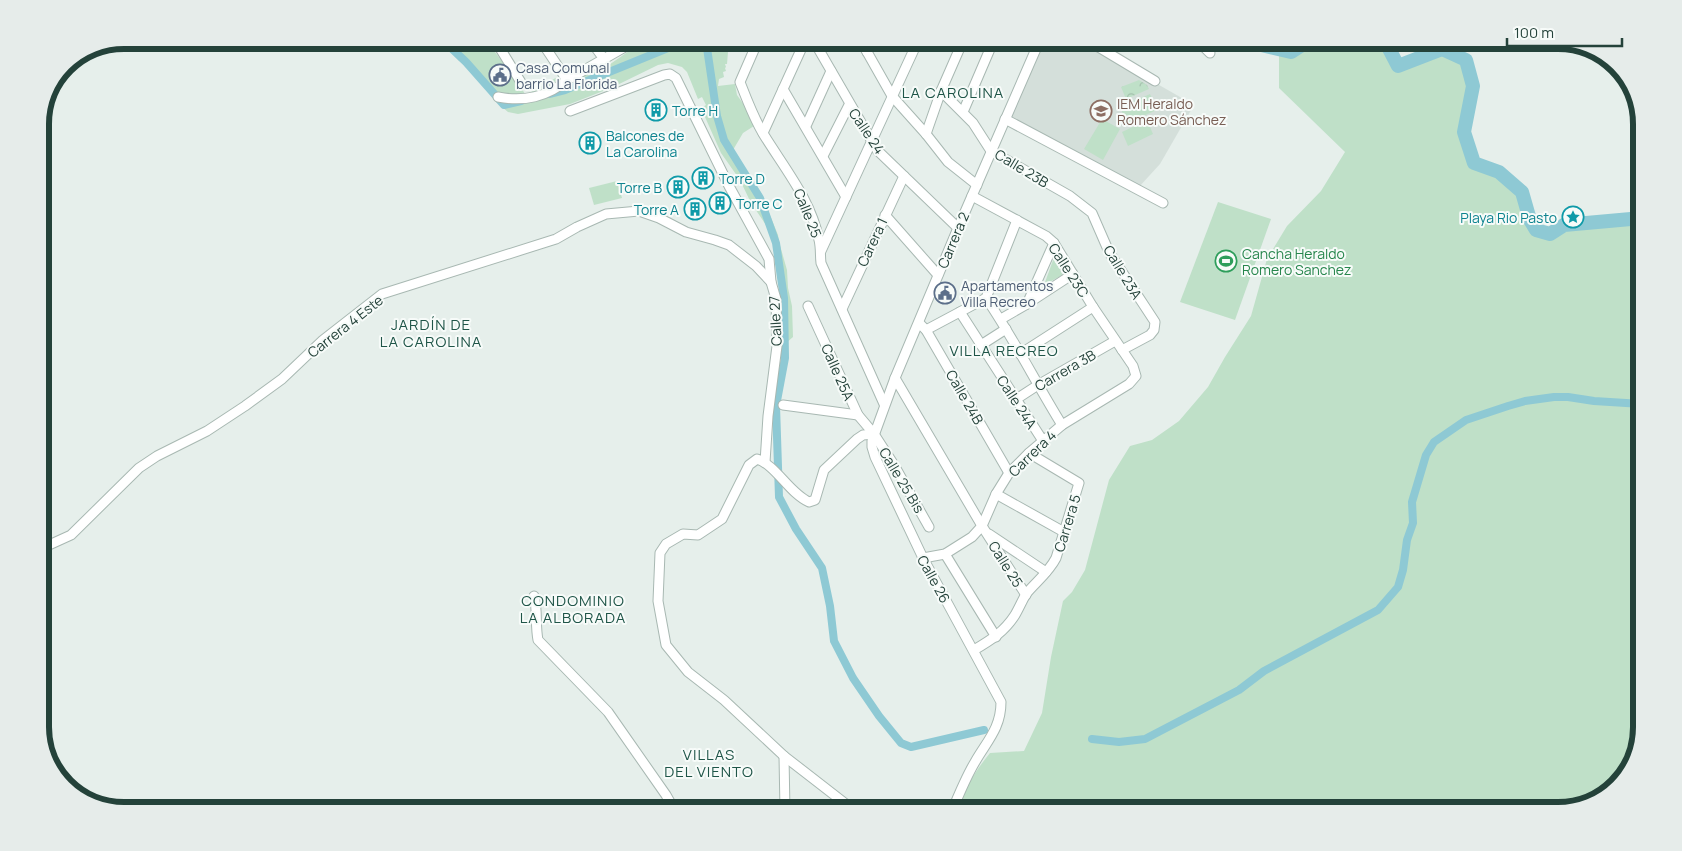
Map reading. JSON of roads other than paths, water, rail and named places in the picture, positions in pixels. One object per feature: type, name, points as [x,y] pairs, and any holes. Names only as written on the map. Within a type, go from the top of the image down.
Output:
[{"type":"street","points":[[501,49],[522,84]]},
{"type":"street","points":[[546,49],[567,80]]},
{"type":"street","points":[[597,49],[604,59]]},
{"type":"street","points":[[498,97],[513,100],[526,99],[549,92],[621,49]]},
{"type":"street","name":"Calle 25","points":[[755,49],[740,82],[762,134],[797,184],[819,238],[821,263],[884,404]]},
{"type":"street","points":[[762,134],[801,49]]},
{"type":"street","name":"Calle 24","points":[[819,49],[877,150],[958,228]]},
{"type":"street","points":[[865,49],[892,96],[948,162],[977,185]]},
{"type":"street","points":[[821,251],[914,49]]},
{"type":"street","points":[[926,134],[941,91],[959,49]]},
{"type":"street","points":[[963,112],[989,49]]},
{"type":"street","name":"Carrera 2","points":[[873,438],[884,404],[895,378],[922,327],[938,276],[1036,49]]},
{"type":"street","points":[[1102,49],[1155,81]]},
{"type":"street","points":[[1206,49],[1210,53]]},
{"type":"street","points":[[806,126],[831,71]]},
{"type":"street","points":[[570,111],[664,75],[670,74],[676,78],[729,186],[769,259],[771,282]]},
{"type":"street","points":[[783,89],[846,197]]},
{"type":"street","name":"Calle 23B","points":[[941,91],[973,123],[992,150],[1070,196],[1092,213]]},
{"type":"street","points":[[823,156],[849,104]]},
{"type":"street","points":[[1005,119],[1163,203]]},
{"type":"street","name":"Carera 1","points":[[842,309],[904,176]]},
{"type":"street","name":"Calle 23C","points":[[972,196],[1046,236],[1054,243],[1132,366],[1136,376]]},
{"type":"street","name":"Carrera 4 Este","points":[[49,545],[71,535],[138,468],[157,456],[207,431],[245,406],[282,379],[323,340],[382,294],[556,238],[606,214],[639,211],[659,218]]},
{"type":"street","name":"Calle 23A","points":[[1092,213],[1109,252],[1154,322],[1154,330],[1150,335],[1122,350]]},
{"type":"street","points":[[885,215],[938,276]]},
{"type":"street","name":"Calle 27","points":[[659,218],[686,232],[729,245],[756,266],[771,282],[776,299],[777,346],[768,416],[767,464]]},
{"type":"street","points":[[922,327],[960,312],[986,298],[1017,220]]},
{"type":"street","points":[[1027,304],[1054,243]]},
{"type":"street","points":[[1000,320],[1073,274]]},
{"type":"street","points":[[986,298],[1062,424]]},
{"type":"street","name":"Calle 25A","points":[[808,306],[858,415],[873,438]]},
{"type":"street","points":[[1020,354],[1094,307]]},
{"type":"street","name":"Calle 24A","points":[[960,312],[1043,442]]},
{"type":"street","name":"Calle 24B","points":[[922,327],[1010,473]]},
{"type":"street","points":[[981,345],[1006,329]]},
{"type":"street","name":"Carrera 3B","points":[[1016,400],[1038,385],[1115,341]]},
{"type":"street","name":"Carrera 4","points":[[923,558],[945,554],[984,529],[996,494],[1010,473],[1029,453],[1062,424],[1130,384],[1136,376]]},
{"type":"street","name":"Calle 25","points":[[895,378],[984,529],[1026,595]]},
{"type":"street","points":[[783,405],[858,415]]},
{"type":"street","points":[[840,802],[784,756],[724,700],[688,672],[666,645],[658,601],[660,553],[666,544],[683,534],[698,535],[722,519],[749,465],[757,460],[767,464],[783,481],[809,502],[815,500],[824,470],[863,435],[873,438]]},
{"type":"street","name":"Calle 25 Bis","points":[[873,438],[894,465],[929,527]]},
{"type":"street","name":"Calle 26","points":[[873,438],[872,447],[875,457],[923,558],[1001,702],[1001,714],[996,730],[972,769],[955,802]]},
{"type":"street","name":"Carrera 5","points":[[974,650],[996,637],[1004,629],[1026,595],[1051,568],[1056,558],[1079,483],[1029,453]]},
{"type":"street","points":[[996,494],[1064,532]]},
{"type":"street","points":[[984,529],[1046,572]]},
{"type":"street","points":[[945,554],[996,637]]},
{"type":"street","points":[[534,596],[537,608],[536,630],[538,640],[608,712],[670,802]]},
{"type":"street","points":[[784,756],[785,802]]},
{"type":"waterway","points":[[452,49],[504,105],[521,101]]},
{"type":"waterway","points":[[549,94],[565,90],[666,49]]},
{"type":"waterway","points":[[707,49],[717,116],[724,140],[760,198],[776,243],[784,298],[785,358],[776,406],[779,497],[796,529],[822,568],[830,606],[834,641],[853,678],[879,716],[901,743],[911,747],[984,730]]},
{"type":"waterway","points":[[1278,49],[1291,52],[1296,49]]},
{"type":"waterway","points":[[1389,49],[1398,66],[1442,49]]},
{"type":"waterway","points":[[1442,49],[1466,60],[1473,86],[1464,132],[1474,163],[1499,172],[1522,192],[1530,220],[1536,230],[1550,234],[1564,225],[1633,219]]},
{"type":"waterway","points":[[1092,739],[1119,742],[1145,739],[1239,690],[1264,671],[1378,610],[1398,587],[1403,570],[1407,540],[1413,523],[1412,502],[1426,455],[1434,442],[1466,420],[1525,401],[1554,397],[1633,403]]},
{"type":"place","name":"Casa Comunal barrio La Florida","points":[[500,75]]},
{"type":"place","name":"Torre H","points":[[656,110]]},
{"type":"place","name":"IEM Heraldo Romero Sánchez","points":[[1101,111]]},
{"type":"place","name":"Balcones de La Carolina","points":[[590,143]]},
{"type":"place","name":"Torre D","points":[[703,178]]},
{"type":"place","name":"Torre B","points":[[678,187]]},
{"type":"place","name":"Torre C","points":[[720,203]]},
{"type":"place","name":"Torre A","points":[[695,209]]},
{"type":"place","name":"Playa Rio Pasto","points":[[1573,217]]},
{"type":"place","name":"Cancha Heraldo Romero Sanchez","points":[[1226,261]]},
{"type":"place","name":"Apartamentos Villa Recreo","points":[[945,293]]},
{"type":"district","name":"LA CAROLINA","points":[[953,92]]},
{"type":"district","name":"JARDÍN DE LA CAROLINA","points":[[431,332]]},
{"type":"district","name":"VILLA RECREO","points":[[1004,350]]},
{"type":"district","name":"CONDOMINIO LA ALBORADA","points":[[573,608]]},
{"type":"district","name":"VILLAS DEL VIENTO","points":[[709,762]]}]
